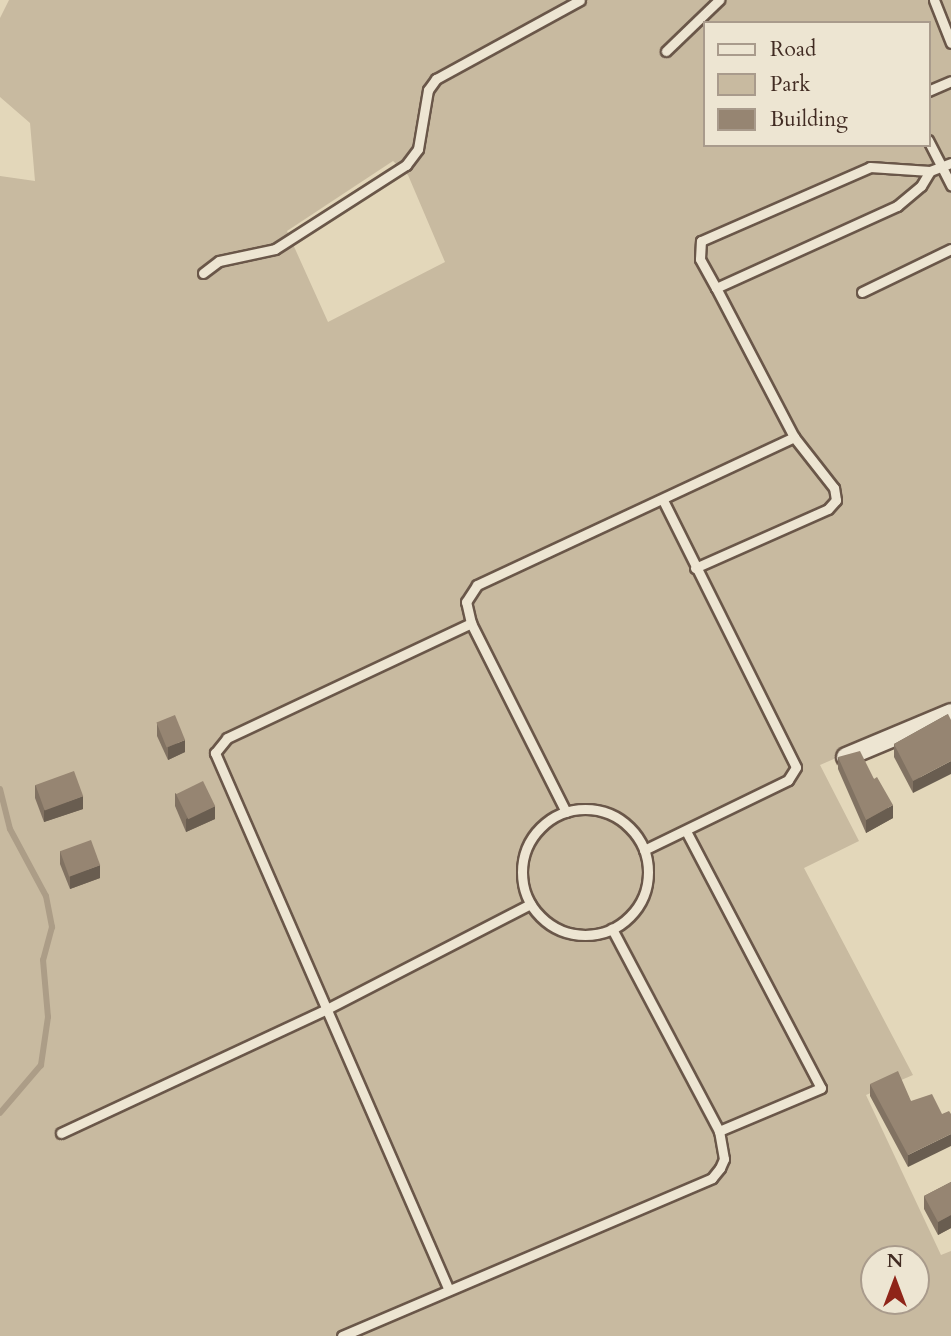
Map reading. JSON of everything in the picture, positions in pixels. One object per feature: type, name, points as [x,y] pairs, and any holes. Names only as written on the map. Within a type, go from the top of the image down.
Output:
[{"type":"street","points":[[846,757],[951,713]]},
{"type":"lane","points":[[203,273],[231,257],[275,249],[406,165],[418,149],[428,90],[436,79],[580,0]]},
{"type":"lane","points":[[666,51],[719,0]]},
{"type":"lane","points":[[934,0],[947,21],[951,43]]},
{"type":"lane","points":[[930,90],[951,81]]},
{"type":"lane","points":[[930,143],[946,165],[951,185]]},
{"type":"lane","points":[[695,568],[833,505],[834,488],[794,437],[716,288],[698,249],[706,236],[870,167],[930,171],[946,165]]},
{"type":"lane","points":[[716,288],[897,206],[921,187],[930,171]]},
{"type":"lane","points":[[862,292],[951,249]]},
{"type":"lane","points":[[566,812],[471,623],[466,602],[477,585],[794,437]]},
{"type":"lane","points":[[644,850],[788,780],[796,767],[663,500]]},
{"type":"lane","points":[[448,1288],[324,1010],[215,753],[227,738],[471,623]]},
{"type":"lane","points":[[585,809],[621,820],[644,850],[648,868],[640,904],[612,929],[594,934],[566,932],[542,919],[530,904],[522,877],[526,849],[535,833],[566,812],[585,809]]},
{"type":"lane","points":[[686,831],[821,1088],[719,1130]]},
{"type":"lane","points":[[61,1133],[324,1010],[530,904]]},
{"type":"lane","points":[[342,1336],[448,1288],[712,1178],[724,1159],[719,1130],[612,929]]},
{"type":"green space","points":[[9,0],[951,0],[951,708],[820,765],[859,841],[804,868],[913,1075],[866,1095],[941,1255],[951,1251],[951,1336],[0,1336],[0,176],[35,181],[30,123],[0,97],[0,18]],"holes":[[[393,161],[408,175],[445,262],[328,322],[287,231]]]},
{"type":"building","points":[[948,714],[951,720],[951,761],[913,781],[894,744]]},
{"type":"building","points":[[175,715],[185,740],[167,748],[156,722]]},
{"type":"building","points":[[860,751],[874,779],[877,777],[893,805],[866,820],[838,757]]},
{"type":"building","points":[[74,771],[83,796],[45,810],[35,785]]},
{"type":"building","points":[[203,781],[215,806],[188,819],[176,794]]},
{"type":"building","points":[[91,840],[100,865],[69,877],[60,851]]},
{"type":"building","points":[[898,1071],[911,1101],[932,1094],[942,1114],[949,1111],[951,1114],[951,1134],[908,1155],[870,1084]]},
{"type":"building","points":[[951,1182],[951,1215],[938,1222],[924,1196]]},
{"type":"waterway","points":[[0,789],[10,829],[46,896],[52,927],[43,960],[48,1017],[41,1065],[0,1113]]}]
